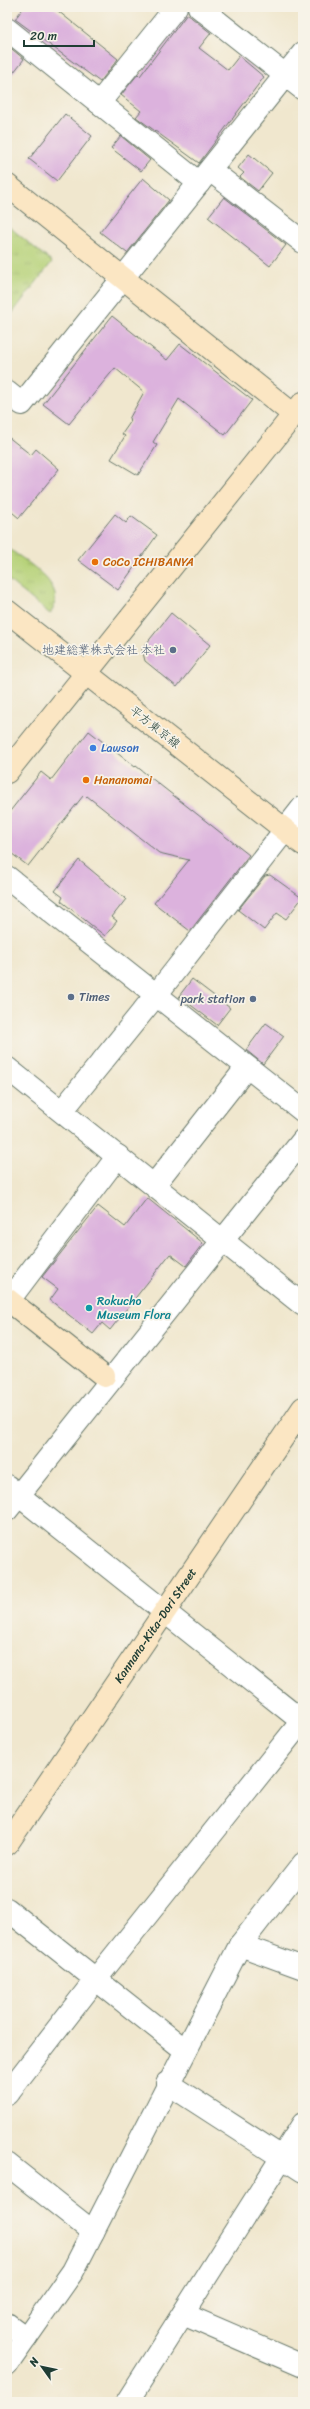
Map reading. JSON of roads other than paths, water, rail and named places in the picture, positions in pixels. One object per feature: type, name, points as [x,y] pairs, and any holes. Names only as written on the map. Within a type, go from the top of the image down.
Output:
[{"type":"street","points":[[99,103],[176,7]]},
{"type":"street","points":[[199,7],[303,89]]},
{"type":"street","points":[[7,29],[99,103],[303,242]]},
{"type":"street","points":[[7,392],[22,404],[303,54]]},
{"type":"street","points":[[7,184],[123,278],[300,413],[86,673],[7,772]]},
{"type":"street","name":"平方東京線","points":[[7,611],[303,844]]},
{"type":"street","points":[[62,1112],[156,995],[303,807]]},
{"type":"street","points":[[7,877],[303,1111]]},
{"type":"street","points":[[154,1185],[247,1067]]},
{"type":"street","points":[[7,1068],[303,1305]]},
{"type":"street","points":[[7,2094],[96,1979],[302,1721],[165,1612],[11,1497],[107,1378],[223,1240],[303,1140]]},
{"type":"street","points":[[107,1378],[8,1300],[118,1156]]},
{"type":"street","name":"Kannana-Kita-Dori Street","points":[[7,1844],[303,1408]]},
{"type":"street","points":[[7,2364],[73,2271],[240,1945],[303,1864]]},
{"type":"street","points":[[7,1909],[185,2050]]},
{"type":"street","points":[[240,1945],[303,1968]]},
{"type":"street","points":[[168,2083],[303,2171]]},
{"type":"street","points":[[127,2402],[303,2124]]},
{"type":"street","points":[[7,2164],[93,2232]]},
{"type":"street","points":[[183,2314],[303,2366]]},
{"type":"street","points":[[7,2324],[26,2338]]},
{"type":"place","name":"CoCo ICHIBANYA","points":[[95,562]]},
{"type":"place","name":"地建総業株式会社 本社","points":[[173,650]]},
{"type":"place","name":"Lawson","points":[[93,748]]},
{"type":"place","name":"Hananomai","points":[[86,780]]},
{"type":"place","name":"Times","points":[[71,997]]},
{"type":"place","name":"park station","points":[[253,999]]},
{"type":"place","name":"Rokucho Museum Flora","points":[[89,1308]]}]
